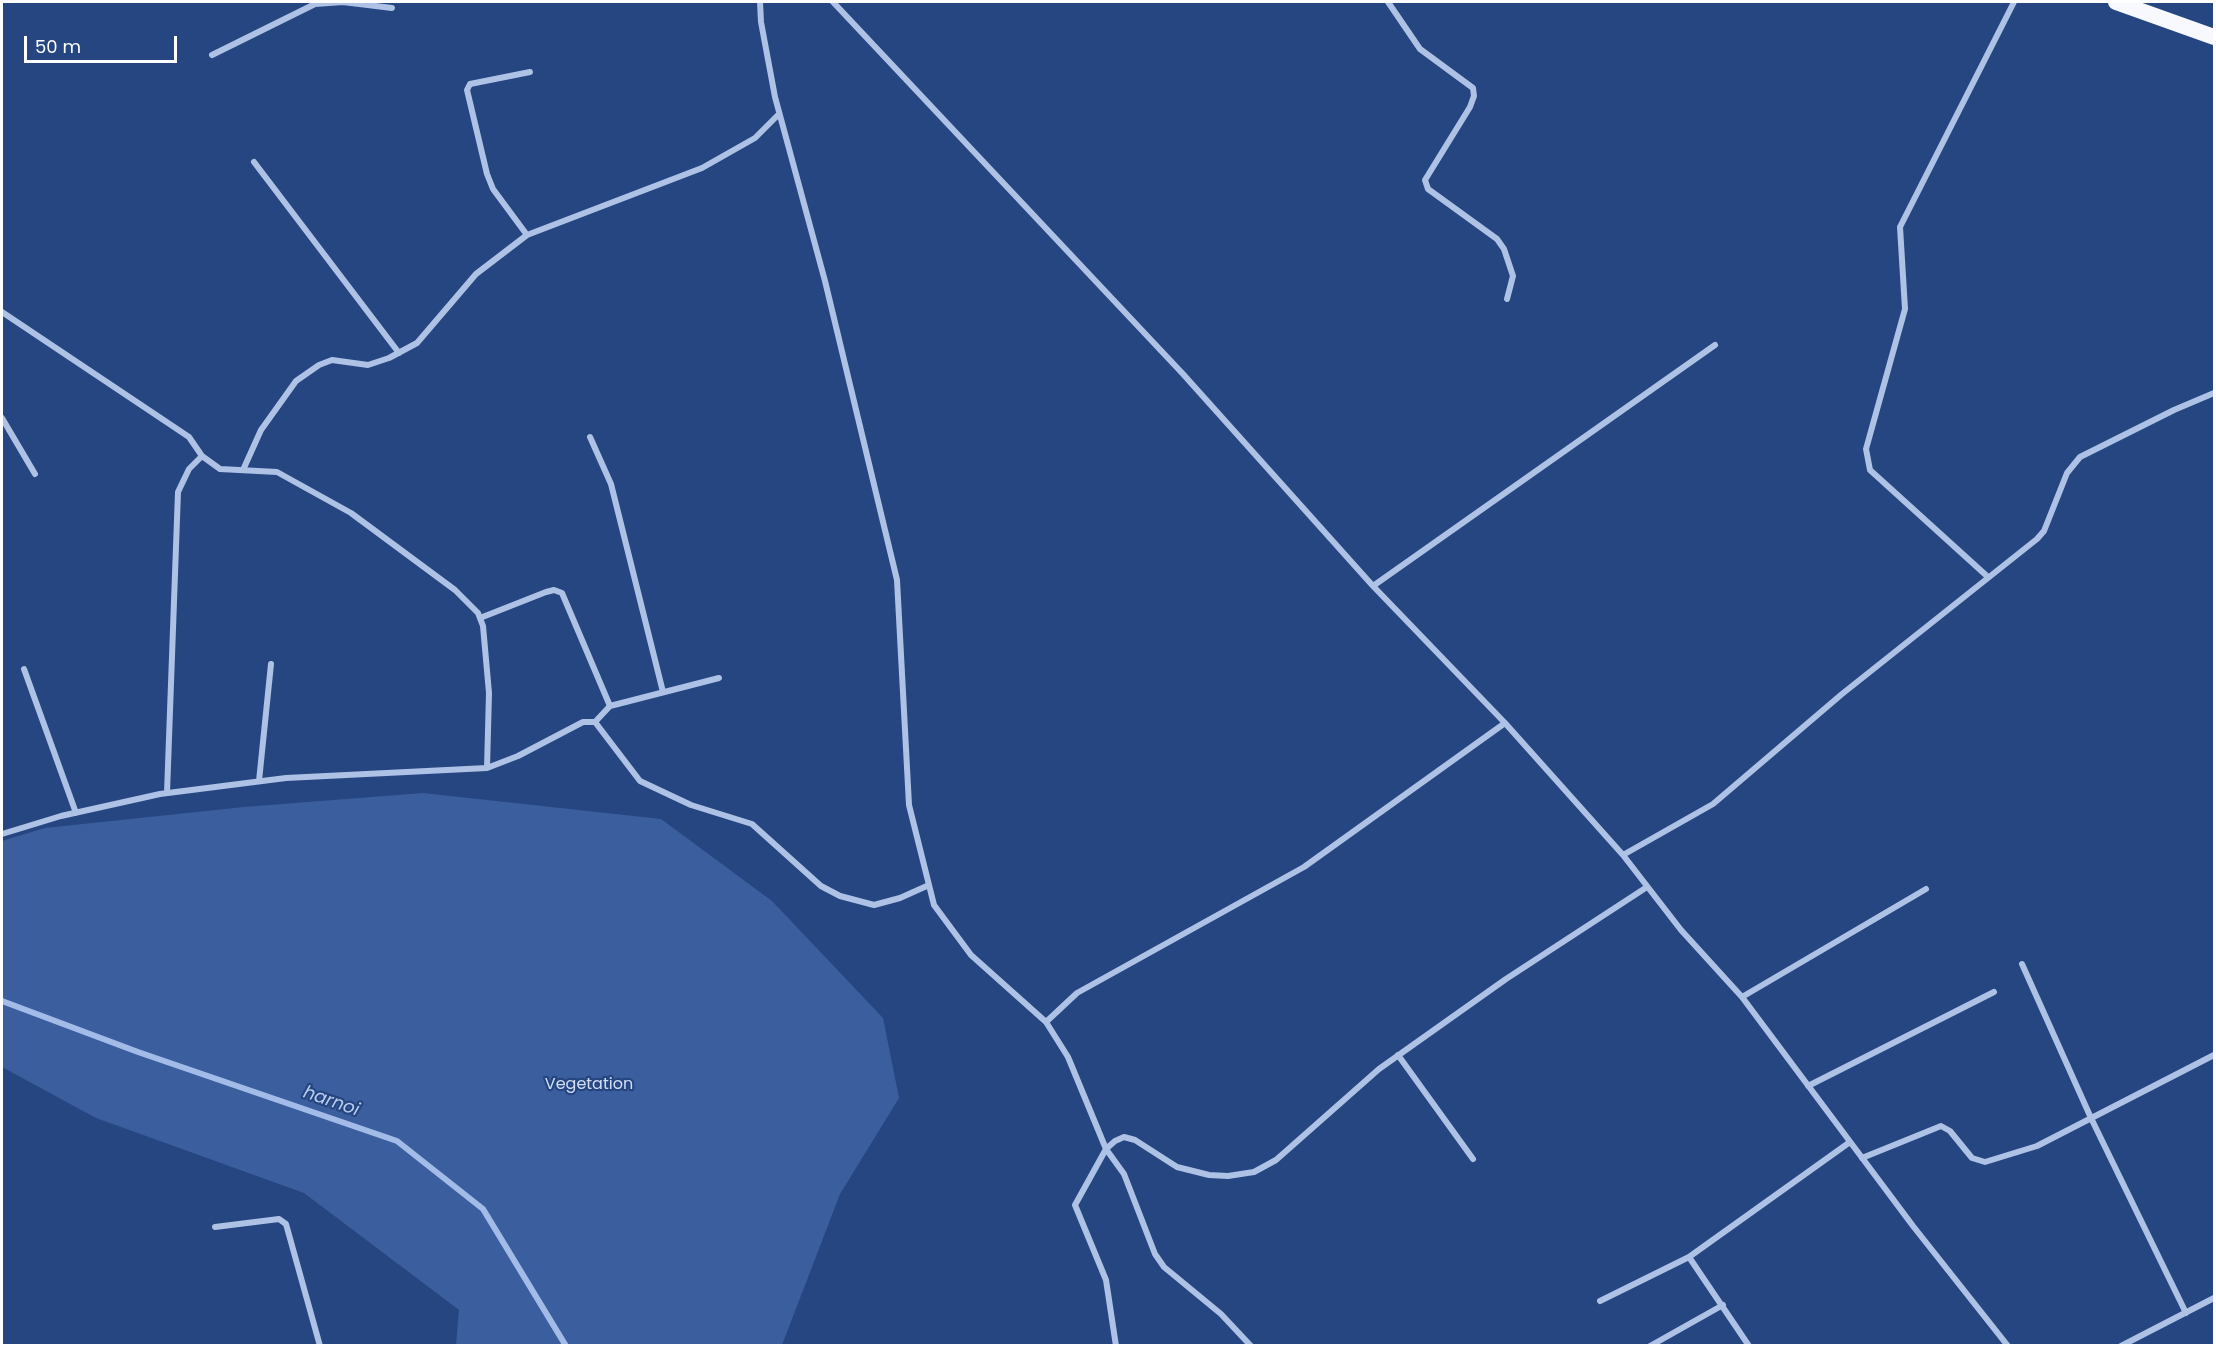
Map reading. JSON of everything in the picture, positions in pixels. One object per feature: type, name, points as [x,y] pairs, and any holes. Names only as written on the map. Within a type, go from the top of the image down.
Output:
[{"type":"highway","points":[[2116,2],[2214,37]]},
{"type":"street","points":[[213,55],[315,3],[343,2],[392,8]]},
{"type":"street","points":[[760,2],[761,22],[779,114],[825,281],[897,580],[909,805],[934,904],[971,955],[1046,1022],[1068,1058],[1106,1149],[1124,1174],[1155,1254],[1164,1267],[1221,1314],[1251,1346]]},
{"type":"street","points":[[834,2],[1175,366],[1373,586],[1505,723],[1623,855],[1681,930],[1742,997],[1862,1158],[2006,1343],[1998,1346]]},
{"type":"street","points":[[1388,2],[1420,49],[1473,88],[1474,96],[1470,107],[1425,180],[1428,189],[1497,239],[1504,249],[1513,276],[1507,299]]},
{"type":"street","points":[[1988,577],[1870,470],[1866,449],[1905,309],[1900,227],[2014,2]]},
{"type":"street","points":[[527,235],[493,189],[487,174],[467,90],[470,84],[530,72]]},
{"type":"street","points":[[243,470],[261,430],[296,381],[319,365],[332,360],[368,365],[399,353],[417,343],[476,274],[527,235],[702,168],[755,138],[779,114]]},
{"type":"street","points":[[254,162],[399,353]]},
{"type":"street","points":[[2,312],[189,437],[202,456],[220,469],[278,472],[351,513],[455,590],[478,613],[480,618],[489,693],[487,768]]},
{"type":"street","points":[[1373,586],[1715,345]]},
{"type":"street","points":[[1623,855],[1713,804],[1842,694],[2044,531],[2067,473],[2080,456],[2214,393]]},
{"type":"street","points":[[2,418],[35,474]]},
{"type":"street","points":[[590,437],[611,484],[663,692]]},
{"type":"street","points":[[167,794],[178,492],[189,469],[202,456]]},
{"type":"street","points":[[480,618],[546,592],[554,590],[562,593],[610,706]]},
{"type":"street","points":[[260,781],[271,664]]},
{"type":"street","points":[[24,669],[76,813]]},
{"type":"street","points":[[2,834],[76,813],[167,794],[260,781],[487,768],[518,756],[583,722],[595,722],[610,706],[719,678]]},
{"type":"street","points":[[595,722],[640,781],[691,805],[752,824],[821,886],[840,896],[874,905],[900,898],[929,885]]},
{"type":"street","points":[[1046,1022],[1077,993],[1304,867],[1505,723]]},
{"type":"street","points":[[1116,1346],[1106,1280],[1075,1205],[1106,1149],[1124,1137],[1177,1167],[1228,1176],[1254,1172],[1276,1160],[1343,1099],[1398,1055],[1506,979],[1647,887]]},
{"type":"street","points":[[1742,997],[1926,889]]},
{"type":"street","points":[[2022,964],[2091,1118],[2186,1313]]},
{"type":"street","points":[[1808,1086],[1994,992]]},
{"type":"street","points":[[1862,1158],[1941,1126],[1950,1131],[1972,1158],[1985,1162],[2037,1146],[2214,1054]]},
{"type":"street","points":[[1398,1055],[1473,1159]]},
{"type":"street","points":[[1600,1301],[1689,1257],[1850,1142]]},
{"type":"street","points":[[214,1227],[279,1219],[286,1224],[320,1346]]},
{"type":"street","points":[[1689,1257],[1749,1346]]},
{"type":"street","points":[[2121,1346],[2214,1299]]},
{"type":"street","points":[[1650,1346],[1723,1305]]},
{"type":"green space","name":"Vegetation","points":[[423,793],[661,819],[772,901],[883,1018],[899,1098],[840,1194],[782,1345],[456,1345],[459,1310],[304,1193],[96,1118],[2,1067],[2,841],[45,828],[244,807]]},
{"type":"waterway","name":"harnoi","points":[[2,1001],[138,1052],[397,1141],[483,1209],[566,1346]]}]
